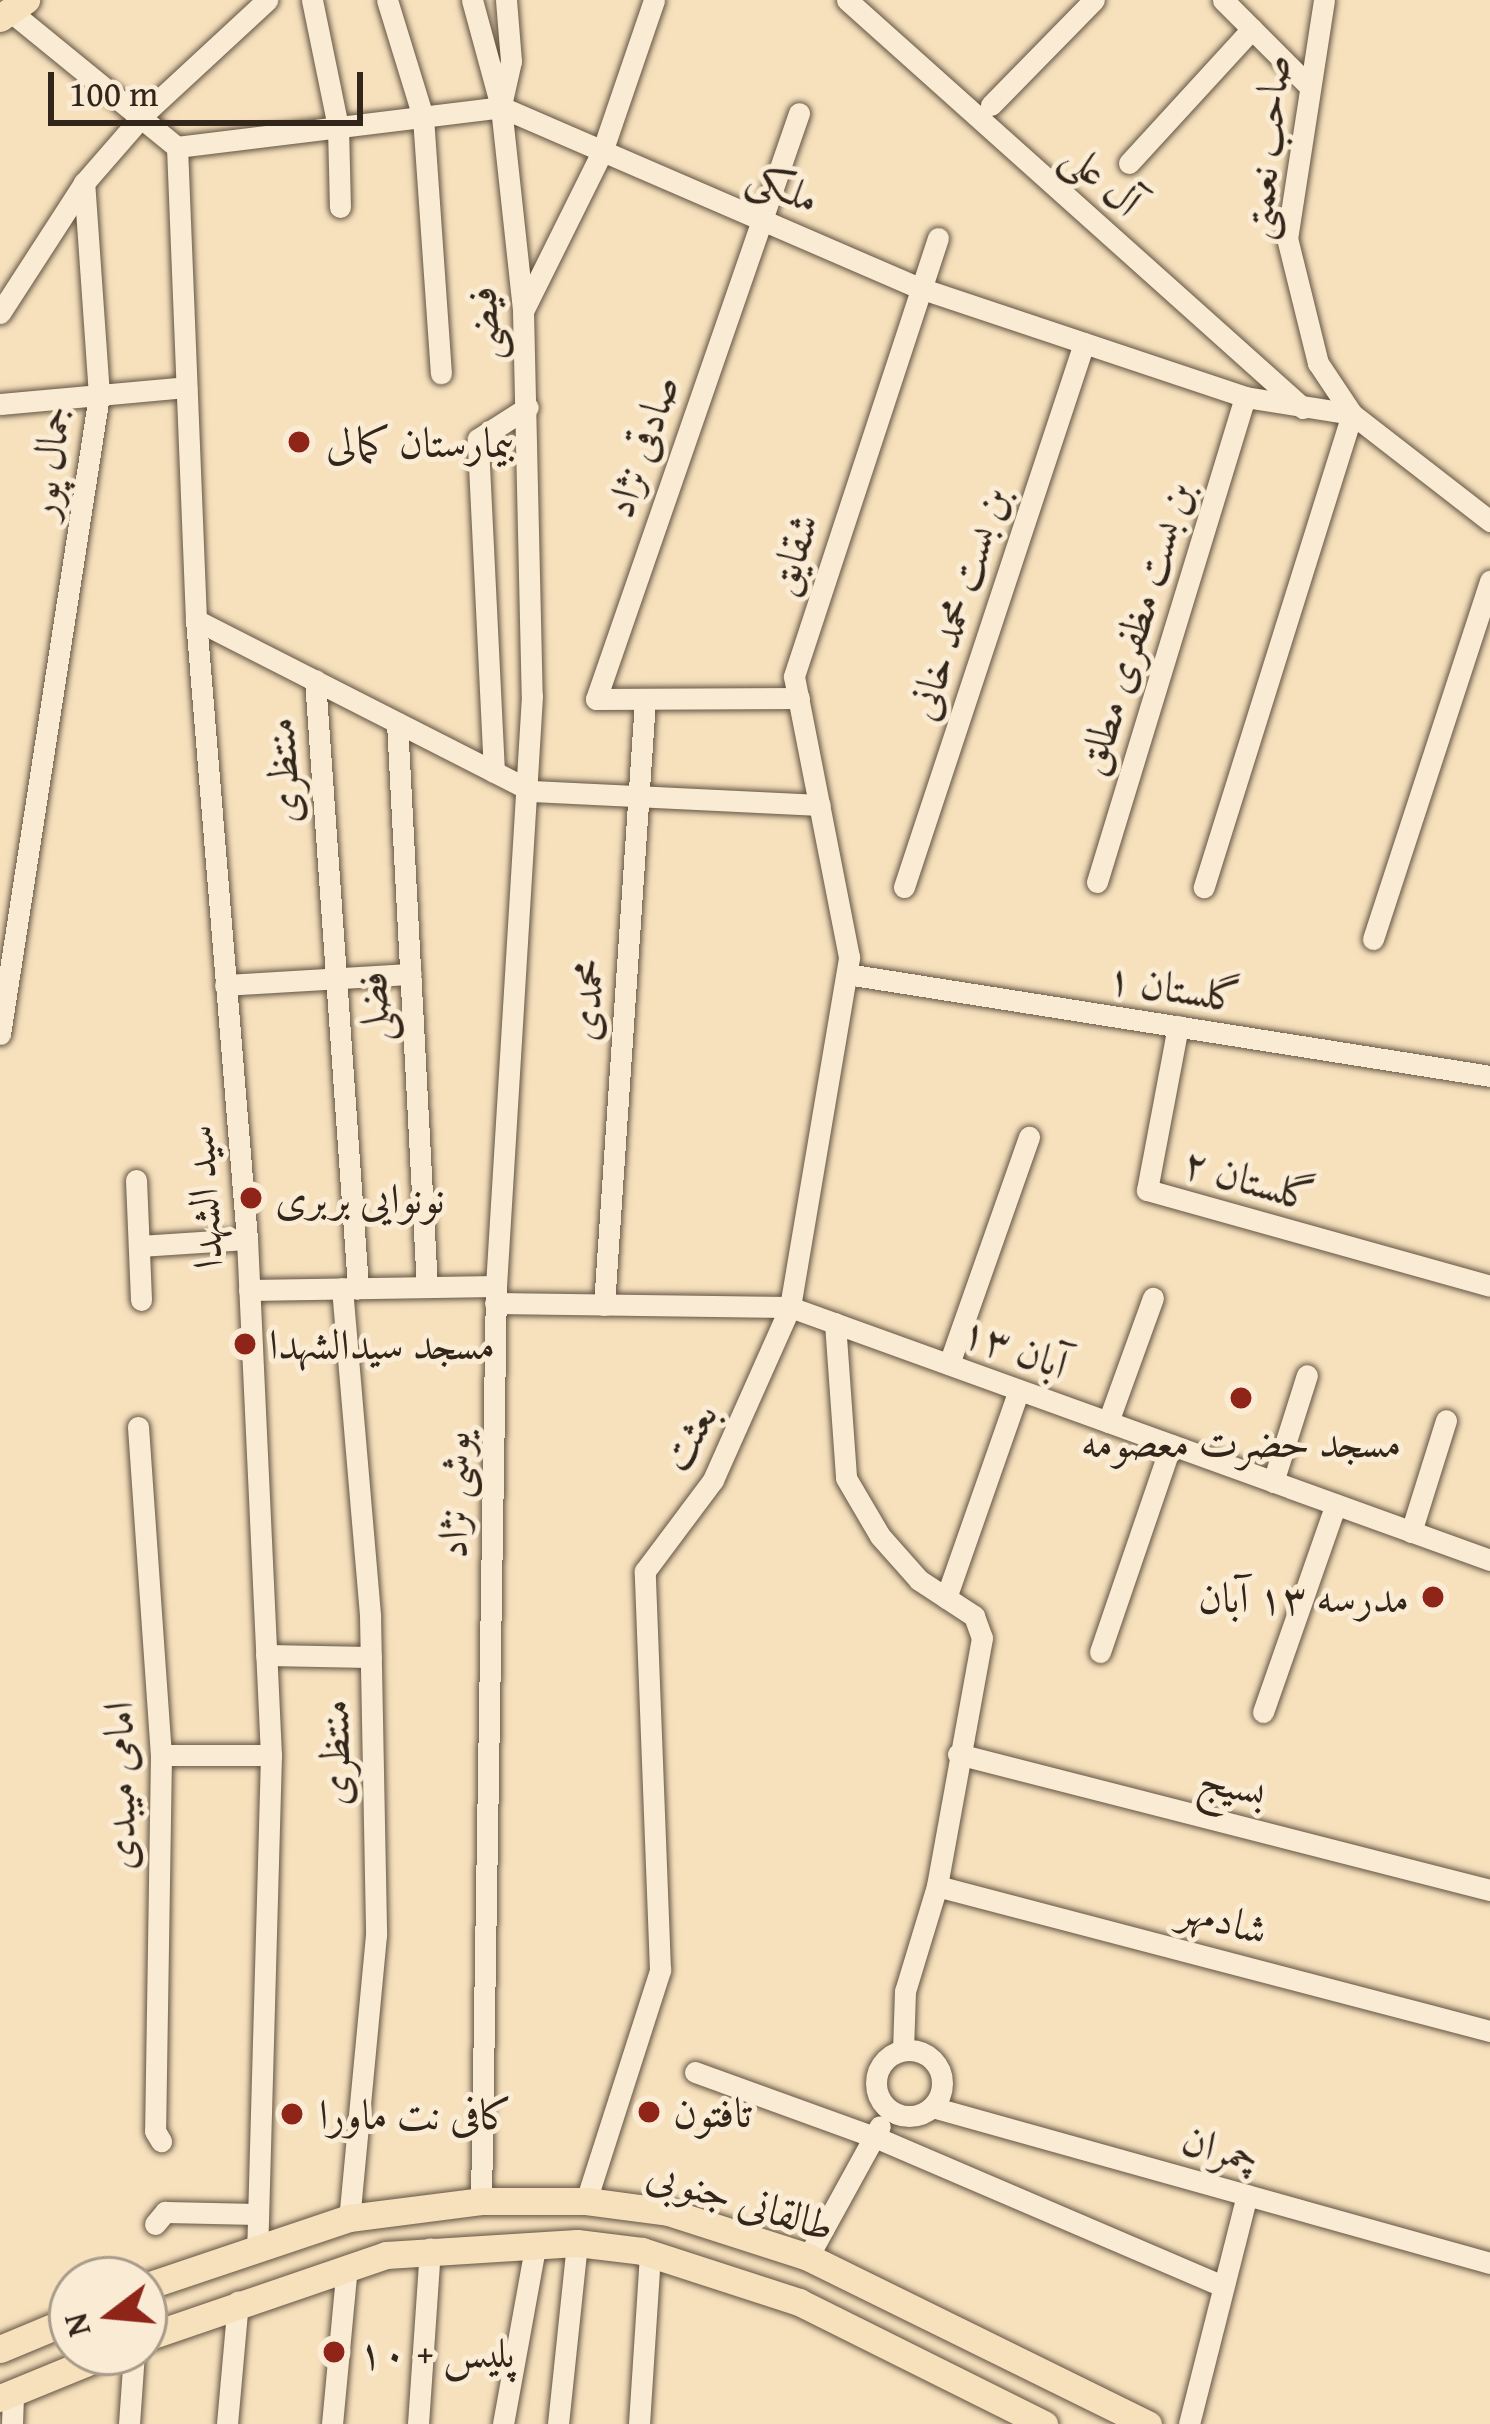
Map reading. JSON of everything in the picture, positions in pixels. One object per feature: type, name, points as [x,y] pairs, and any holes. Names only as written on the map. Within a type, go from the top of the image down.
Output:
[{"type":"main road","name":"طالقانی جنوبی","points":[[168,2275],[258,2228],[481,2200],[586,2201],[668,2212],[808,2257],[1148,2424]]},
{"type":"main road","name":"طالقانی جنوبی","points":[[168,2329],[347,2266],[430,2248],[577,2243],[650,2253],[799,2302],[1044,2424]]},
{"type":"main road","points":[[0,2349],[48,2329]]},
{"type":"main road","points":[[6,2396],[54,2376]]},
{"type":"street","points":[[0,313],[84,183],[144,114],[267,0]]},
{"type":"street","points":[[312,0],[338,128],[340,206]]},
{"type":"street","points":[[387,0],[423,117],[442,373]]},
{"type":"street","name":"فیضی","points":[[472,0],[501,107],[523,311],[532,791]]},
{"type":"street","points":[[9,11],[144,114],[177,147],[501,107],[511,61],[506,0]]},
{"type":"street","points":[[523,311],[602,152],[654,0]]},
{"type":"street","name":"آل علی","points":[[848,0],[1308,412]]},
{"type":"street","points":[[991,105],[1094,0]]},
{"type":"street","points":[[1223,0],[1306,84]]},
{"type":"street","name":"صاحب نعمتی","points":[[1324,0],[1306,84],[1287,238],[1318,363],[1359,421]]},
{"type":"street","points":[[1129,163],[1252,29]]},
{"type":"street","name":"ملکی","points":[[501,107],[917,287],[1245,397],[1359,421]]},
{"type":"street","name":"صادقی نژاد","points":[[645,700],[596,699],[799,112]]},
{"type":"street","name":"سید الشهدا","points":[[177,147],[196,620],[247,1239],[271,1755],[258,2228]]},
{"type":"street","name":"جمال پور","points":[[0,1034],[99,395],[84,183]]},
{"type":"street","name":"شقایق","points":[[799,698],[794,676],[917,287],[938,238]]},
{"type":"street","name":"بن بست محمد خانی","points":[[904,887],[1084,343]]},
{"type":"street","points":[[0,404],[186,387]]},
{"type":"street","name":"بن بست مظفری مطلق","points":[[1097,882],[1245,397]]},
{"type":"street","points":[[494,772],[478,439],[528,407]]},
{"type":"street","points":[[1204,887],[1359,421],[1490,521]]},
{"type":"street","points":[[1373,939],[1490,581]]},
{"type":"street","points":[[196,620],[532,791],[638,801],[820,805]]},
{"type":"street","name":"منتظری","points":[[315,680],[336,979],[371,1658],[376,1935],[349,2218]]},
{"type":"street","points":[[645,700],[799,698]]},
{"type":"street","name":"بعثت","points":[[586,2201],[660,1970],[647,1563],[713,1480],[790,1307],[847,974],[799,698]]},
{"type":"street","name":"محمدی","points":[[604,1305],[645,700]]},
{"type":"street","name":"فضلی","points":[[397,723],[427,1287]]},
{"type":"street","name":"یوشی نژاد","points":[[481,2200],[495,1294],[532,791]]},
{"type":"street","points":[[225,985],[411,974]]},
{"type":"street","name":"گلستان ۱","points":[[847,974],[1490,1076]]},
{"type":"street","name":"گلستان ۲","points":[[1178,1027],[1147,1190],[1490,1286]]},
{"type":"street","points":[[949,1364],[1029,1137]]},
{"type":"street","points":[[136,1180],[142,1300]]},
{"type":"street","points":[[139,1246],[247,1239]]},
{"type":"street","name":"۱۳ آبان","points":[[249,1290],[427,1287],[604,1305],[790,1307],[1490,1560]]},
{"type":"street","points":[[1108,1422],[1153,1298]]},
{"type":"street","points":[[835,1323],[846,1478],[880,1536],[946,1598],[974,1616],[982,1638],[937,1886],[905,1991],[903,2050]]},
{"type":"street","points":[[1274,1482],[1307,1376]]},
{"type":"street","points":[[946,1598],[1019,1390]]},
{"type":"street","points":[[1412,1532],[1446,1420]]},
{"type":"street","name":"امامی میبدی","points":[[138,1426],[161,1755],[161,2141]]},
{"type":"street","points":[[1100,1652],[1171,1445]]},
{"type":"street","points":[[1263,1712],[1336,1504]]},
{"type":"street","points":[[266,1655],[371,1658]]},
{"type":"street","name":"بسیج","points":[[958,1754],[1490,1890]]},
{"type":"street","points":[[161,1755],[271,1755]]},
{"type":"street","name":"شادمهر","points":[[937,1886],[1490,2031]]},
{"type":"street","points":[[903,2050],[925,2053],[940,2068],[942,2090],[932,2107],[910,2116],[889,2110],[876,2080],[884,2060],[903,2050]]},
{"type":"street","points":[[695,2072],[874,2137],[1220,2285]]},
{"type":"street","name":"چمران","points":[[932,2107],[1490,2263]]},
{"type":"street","points":[[808,2257],[889,2110]]},
{"type":"street","points":[[1189,2424],[1220,2285],[1247,2195]]},
{"type":"street","points":[[156,2220],[258,2228]]},
{"type":"street","points":[[503,2424],[536,2243]]},
{"type":"street","points":[[558,2424],[577,2243]]},
{"type":"street","points":[[418,2424],[430,2248]]},
{"type":"street","points":[[639,2424],[650,2253]]},
{"type":"street","points":[[332,2424],[347,2266]]},
{"type":"street","points":[[226,2424],[238,2301]]},
{"type":"street","points":[[129,2424],[132,2376]]},
{"type":"street","points":[[6,2396],[11,2424]]},
{"type":"place","name":"بیمارستان کمالی","points":[[299,442]]},
{"type":"place","name":"نونوایی بربری","points":[[251,1198]]},
{"type":"place","name":"مسجد سیدالشهدا","points":[[245,1344]]},
{"type":"place","name":"مسجد حضرت معصومه","points":[[1241,1398]]},
{"type":"place","name":"مدرسه ۱۳ آبان","points":[[1433,1597]]},
{"type":"place","name":"تافتون","points":[[649,2112]]},
{"type":"place","name":"کافی نت ماورا","points":[[292,2114]]},
{"type":"place","name":"پلیس + ۱۰","points":[[334,2352]]}]
